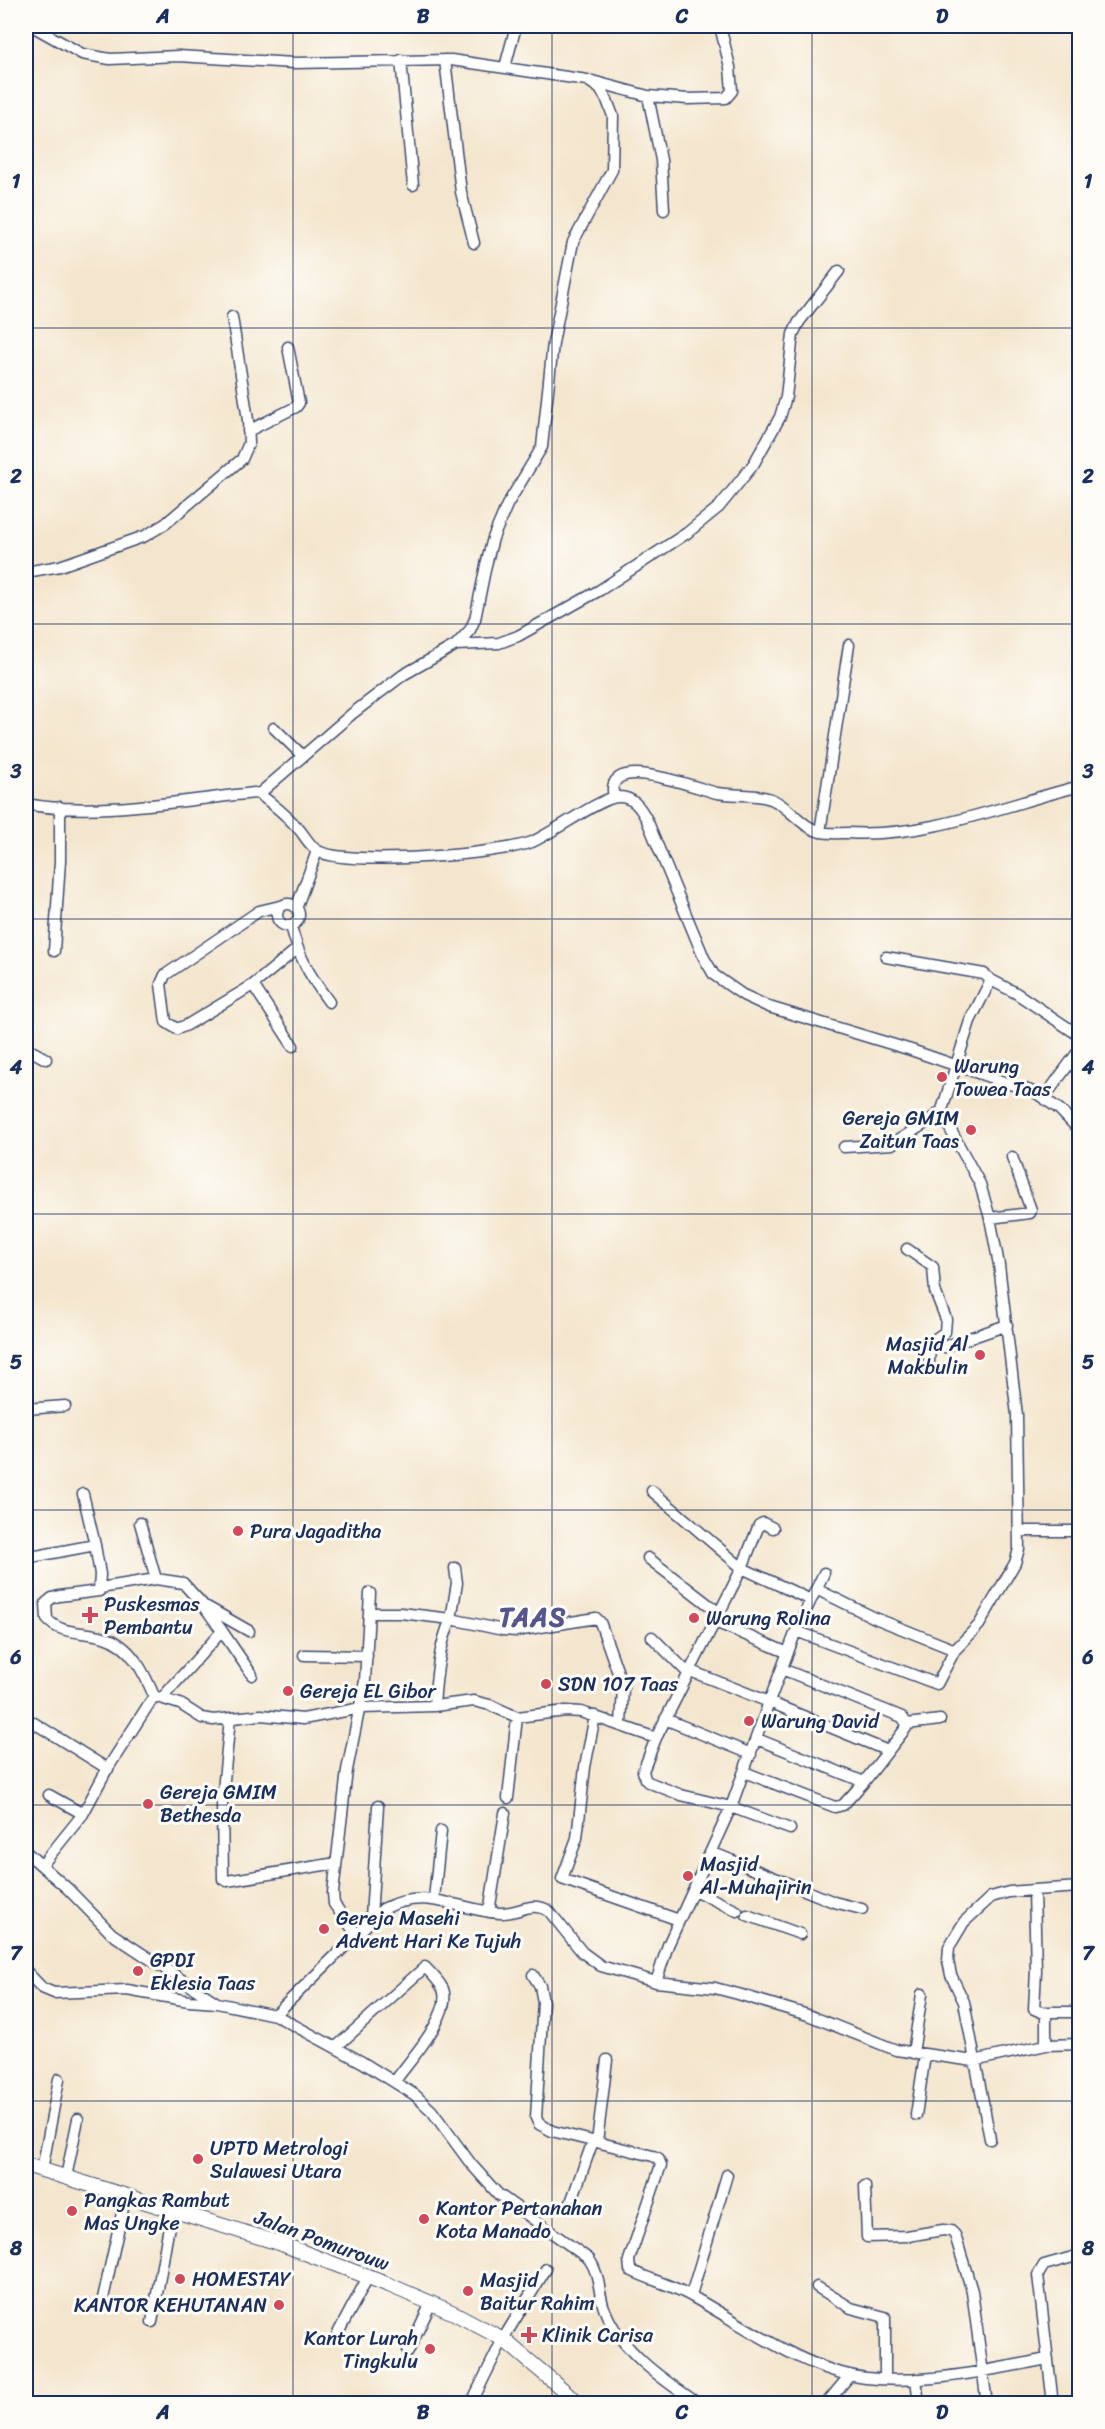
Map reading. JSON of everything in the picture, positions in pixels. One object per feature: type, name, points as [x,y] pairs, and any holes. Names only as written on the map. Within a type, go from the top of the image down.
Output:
[{"type":"main road","name":"Jalan Pomurouw","points":[[26,2166],[279,2243],[430,2303],[503,2339],[580,2403]]},
{"type":"street","points":[[32,26],[82,54],[110,59],[178,56],[294,63],[445,60],[587,80],[648,96],[714,100],[730,95],[733,81],[720,26]]},
{"type":"street","points":[[505,67],[516,26]]},
{"type":"street","points":[[401,60],[413,185]]},
{"type":"street","points":[[445,60],[461,192],[474,243]]},
{"type":"street","points":[[259,794],[353,713],[404,675],[456,645],[470,630],[477,616],[488,556],[507,505],[542,447],[553,343],[573,242],[612,170],[613,116],[600,89],[587,80]]},
{"type":"street","points":[[648,96],[661,160],[664,210]]},
{"type":"street","points":[[456,645],[499,643],[518,636],[600,590],[687,533],[719,507],[753,465],[780,417],[786,397],[793,334],[838,271]]},
{"type":"street","points":[[26,572],[85,558],[145,536],[165,524],[242,459],[249,443],[232,317]]},
{"type":"street","points":[[248,431],[296,407],[298,403],[288,347]]},
{"type":"street","points":[[820,832],[849,645]]},
{"type":"street","points":[[274,728],[303,756]]},
{"type":"street","points":[[614,797],[613,783],[624,775],[648,775],[720,793],[759,795],[775,800],[820,832],[878,834],[922,829],[1080,786]]},
{"type":"street","points":[[26,804],[60,807],[149,804],[254,793],[259,794],[296,826],[317,851],[342,857],[364,858],[436,855],[519,846],[534,841],[604,801],[614,797],[627,797],[642,811],[665,862],[694,940],[714,975],[726,985],[769,1007],[958,1066],[1044,1098],[1080,1131]]},
{"type":"street","points":[[54,951],[60,861],[60,807]]},
{"type":"street","points":[[291,926],[300,918],[297,906],[317,851]]},
{"type":"street","points":[[297,906],[286,903],[259,911],[165,975],[161,984],[166,1022],[177,1029],[187,1025],[253,985],[297,950]]},
{"type":"street","points":[[280,906],[277,912],[280,923],[291,926]]},
{"type":"street","points":[[291,926],[305,969],[329,1002]]},
{"type":"street","points":[[886,957],[984,974],[1080,1036]]},
{"type":"street","points":[[796,1632],[937,1684],[955,1650],[979,1625],[1015,1563],[1020,1531],[1017,1415],[1003,1287],[990,1218],[980,1184],[943,1116],[942,1110],[958,1066],[970,1021],[991,980]]},
{"type":"street","points":[[253,985],[293,1046]]},
{"type":"street","points":[[26,1048],[45,1059]]},
{"type":"street","points":[[1044,1098],[1080,1049]]},
{"type":"street","points":[[844,1147],[892,1144],[942,1110]]},
{"type":"street","points":[[990,1218],[1030,1213],[1032,1210],[1012,1157]]},
{"type":"street","points":[[907,1249],[931,1265],[934,1270],[935,1292],[946,1322],[945,1332],[935,1340],[934,1347]]},
{"type":"street","points":[[924,1368],[928,1362],[929,1349],[944,1347],[1007,1325]]},
{"type":"street","points":[[26,1409],[65,1406]]},
{"type":"street","points":[[652,1491],[742,1568],[811,1600]]},
{"type":"street","points":[[82,1494],[95,1545],[100,1588]]},
{"type":"street","points":[[140,1523],[156,1579]]},
{"type":"street","points":[[773,1528],[763,1523],[759,1525],[742,1568],[688,1671],[643,1771],[645,1779],[681,1795],[731,1807],[790,1829]]},
{"type":"street","points":[[1020,1531],[1080,1531]]},
{"type":"street","points":[[26,1558],[95,1545]]},
{"type":"street","points":[[648,1558],[716,1617],[788,1653]]},
{"type":"street","points":[[434,1706],[439,1662],[446,1631],[452,1619],[458,1583],[455,1568]]},
{"type":"street","points":[[656,1982],[668,1945],[731,1807],[796,1632],[824,1573]]},
{"type":"street","points":[[252,1675],[204,1606],[183,1583],[156,1579],[100,1588],[95,1593],[52,1598],[46,1603],[47,1619],[56,1626],[105,1637],[120,1645],[136,1660],[158,1697],[180,1704],[202,1718],[213,1720],[261,1716],[303,1719],[361,1708],[481,1702],[517,1717],[566,1711],[595,1716],[656,1738]]},
{"type":"street","points":[[816,1589],[875,1618],[955,1650]]},
{"type":"street","points":[[357,1935],[334,1904],[333,1893],[347,1770],[361,1708],[367,1656],[370,1593]]},
{"type":"street","points":[[204,1606],[249,1631]]},
{"type":"street","points":[[369,1613],[401,1613],[452,1619],[516,1631],[596,1618],[600,1622],[622,1681],[624,1693],[621,1725]]},
{"type":"street","points":[[42,1865],[83,1814],[106,1772],[158,1697],[222,1631]]},
{"type":"street","points":[[652,1637],[688,1671],[888,1751]]},
{"type":"street","points":[[304,1655],[367,1656]]},
{"type":"street","points":[[782,1669],[902,1717],[907,1724]]},
{"type":"street","points":[[595,1716],[585,1767],[579,1823],[573,1850],[562,1879],[679,1920]]},
{"type":"street","points":[[508,1798],[517,1717]]},
{"type":"street","points":[[26,1718],[106,1772]]},
{"type":"street","points":[[230,1718],[222,1801],[222,1876],[225,1881],[336,1863]]},
{"type":"street","points":[[665,1719],[751,1754]]},
{"type":"street","points":[[907,1724],[940,1720]]},
{"type":"street","points":[[744,1772],[835,1807],[843,1805],[864,1782],[907,1724]]},
{"type":"street","points":[[757,1739],[864,1782]]},
{"type":"street","points":[[49,1795],[83,1814]]},
{"type":"street","points":[[371,1918],[378,1806]]},
{"type":"street","points":[[489,1912],[505,1813]]},
{"type":"street","points":[[434,1899],[441,1831]]},
{"type":"street","points":[[26,1852],[112,1934],[217,2002]]},
{"type":"street","points":[[711,1852],[834,1902],[862,1909]]},
{"type":"street","points":[[990,2139],[985,2101],[974,2061],[964,2002],[960,1989],[953,1980],[948,1960],[948,1947],[964,1922],[979,1906],[999,1895],[1080,1887]]},
{"type":"street","points":[[1034,1890],[1036,1975],[1034,2009],[1044,2012],[1080,2012]]},
{"type":"street","points":[[692,1894],[801,1934]]},
{"type":"street","points":[[275,2015],[357,1935],[371,1918],[393,1904],[422,1898],[489,1912],[504,1913],[534,1905],[542,1906],[549,1911],[590,1960],[615,1971],[656,1982],[715,1988],[738,1994],[808,2015],[873,2042],[919,2054],[974,2061],[1046,2045],[1080,2044]]},
{"type":"street","points":[[336,2047],[425,1967],[443,1989],[445,2002],[430,2034],[395,2081]]},
{"type":"street","points":[[26,1971],[42,1988],[54,1993],[127,1990],[189,2001],[217,2002],[275,2015],[395,2081],[432,2111],[471,2164],[498,2194],[589,2259],[595,2266],[604,2309],[614,2328],[636,2355],[699,2403]]},
{"type":"street","points":[[533,1976],[540,1986],[543,2002],[536,2118],[542,2128],[658,2158],[661,2165],[629,2266],[635,2272],[691,2295],[790,2351],[850,2375],[885,2379],[916,2379],[984,2371],[1048,2359]]},
{"type":"street","points":[[916,2115],[922,1994]]},
{"type":"street","points":[[1044,2012],[1046,2045]]},
{"type":"street","points":[[569,2208],[595,2142],[607,2060]]},
{"type":"street","points":[[42,2170],[59,2079]]},
{"type":"street","points":[[66,2177],[78,2119]]},
{"type":"street","points":[[691,2295],[727,2175]]},
{"type":"street","points":[[865,2186],[867,2237],[907,2236],[944,2230],[953,2232],[970,2280],[987,2403]]},
{"type":"street","points":[[102,2303],[126,2195]]},
{"type":"street","points":[[152,2322],[172,2209]]},
{"type":"street","points":[[1053,2403],[1039,2272],[1044,2265],[1080,2255]]},
{"type":"street","points":[[471,2403],[503,2339],[546,2269]]},
{"type":"street","points":[[336,2337],[368,2277]]},
{"type":"street","points":[[817,2287],[851,2308],[885,2317],[885,2379]]},
{"type":"street","points":[[408,2352],[430,2303]]},
{"type":"street","points":[[826,2403],[850,2375]]},
{"type":"street","points":[[916,2379],[919,2403]]},
{"type":"place","name":"Warung Towea Taas","points":[[942,1077]]},
{"type":"place","name":"Gereja GMIM Zaitun Taas","points":[[971,1130]]},
{"type":"place","name":"Masjid Al Makbulin","points":[[980,1355]]},
{"type":"place","name":"Pura Jagaditha","points":[[238,1531]]},
{"type":"place","name":"Puskesmas Pembantu","points":[[90,1615]]},
{"type":"place","name":"Warung Rolina","points":[[694,1618]]},
{"type":"place","name":"SDN 107 Taas","points":[[546,1684]]},
{"type":"place","name":"Gereja EL Gibor","points":[[288,1691]]},
{"type":"place","name":"Warung David","points":[[749,1721]]},
{"type":"place","name":"Gereja GMIM Bethesda","points":[[148,1804]]},
{"type":"place","name":"Masjid Al-Muhajirin","points":[[688,1876]]},
{"type":"place","name":"Gereja Masehi Advent Hari Ke Tujuh","points":[[324,1929]]},
{"type":"place","name":"GPDI Eklesia Taas","points":[[138,1971]]},
{"type":"place","name":"UPTD Metrologi Sulawesi Utara","points":[[198,2159]]},
{"type":"place","name":"Pangkas Rambut Mas Ungke","points":[[72,2211]]},
{"type":"place","name":"Kantor Pertanahan Kota Manado","points":[[424,2219]]},
{"type":"place","name":"HOMESTAY","points":[[180,2279]]},
{"type":"place","name":"Masjid Baitur Rahim","points":[[468,2291]]},
{"type":"place","name":"KANTOR KEHUTANAN","points":[[279,2305]]},
{"type":"place","name":"Klinik Carisa","points":[[529,2335]]},
{"type":"place","name":"Kantor Lurah Tingkulu","points":[[430,2349]]},
{"type":"district","name":"TAAS","points":[[533,1617]]}]
